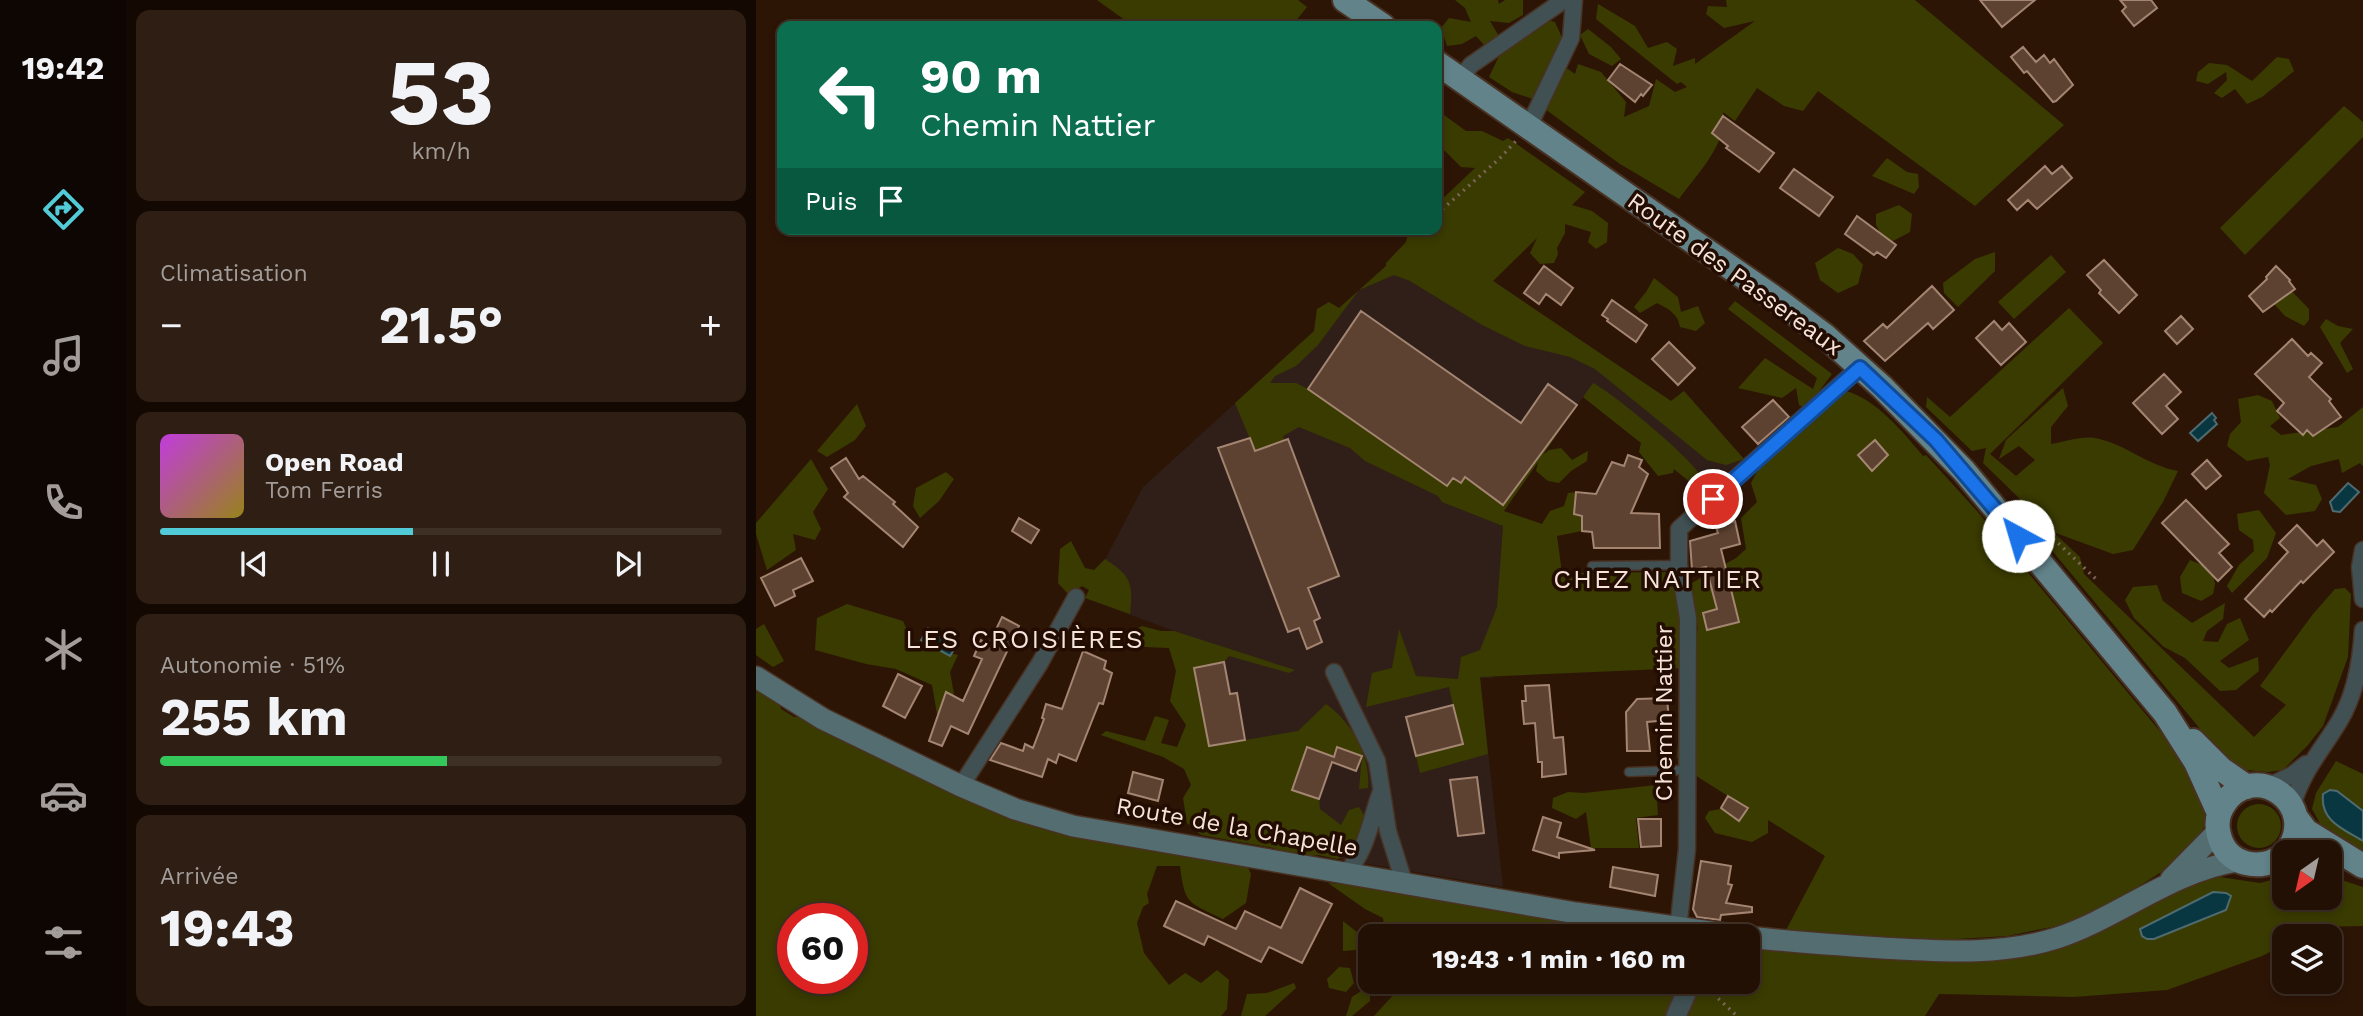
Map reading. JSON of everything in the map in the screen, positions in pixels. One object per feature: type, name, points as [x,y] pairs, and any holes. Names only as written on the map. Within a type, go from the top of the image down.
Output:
[{"type":"main road","points":[[1345,0],[1376,21]]},
{"type":"main road","name":"Route des Passereaux","points":[[1442,66],[1824,335],[1905,410],[1964,471],[2165,713],[2221,769],[2257,787]]},
{"type":"main road","name":"Route de la Chapelle","points":[[756,677],[823,719],[961,786],[1015,809],[1073,826],[1649,924]]},
{"type":"main road","name":"Route des Passereaux","points":[[2165,713],[2196,762],[2218,822]]},
{"type":"main road","points":[[2167,883],[2218,822],[2225,801],[2235,792],[2257,787],[2277,790],[2306,831],[2363,866]]},
{"type":"main road","points":[[2294,812],[2297,832],[2294,840]]},
{"type":"main road","points":[[2218,822],[2224,848],[2238,861],[2250,865],[2272,862]]},
{"type":"main road","points":[[1760,938],[1970,952],[2016,947],[2055,938],[2089,925],[2167,883],[2219,864],[2238,861]]},
{"type":"main road","points":[[2342,869],[2363,875]]},
{"type":"street","points":[[1460,79],[1471,65],[1564,0]]},
{"type":"street","points":[[1529,126],[1571,38],[1574,0]]},
{"type":"street","name":"Chemin Nattier","points":[[1679,924],[1687,849],[1688,618],[1679,565],[1679,529],[1860,368]]},
{"type":"street","points":[[2363,550],[2360,567],[2363,598]]},
{"type":"street","points":[[961,786],[1040,663],[1076,597]]},
{"type":"street","points":[[2294,812],[2300,781],[2342,718],[2357,674],[2363,631]]},
{"type":"street","points":[[1334,672],[1377,761],[1393,851],[1404,882]]},
{"type":"street","points":[[2257,787],[2292,775],[2313,759]]},
{"type":"street","points":[[1346,872],[1360,852],[1381,791]]},
{"type":"street","points":[[1676,1016],[1686,994]]},
{"type":"lane","points":[[1592,566],[1679,565]]},
{"type":"lane","points":[[1629,772],[1687,770]]},
{"type":"path","points":[[1442,210],[1499,159],[1529,126]]},
{"type":"path","points":[[2033,520],[2096,579]]},
{"type":"path","points":[[1713,994],[1737,1016]]},
{"type":"shaded area","points":[[1097,0],[1298,0],[1307,7],[1296,21],[1126,21]]},
{"type":"shaded area","points":[[1455,0],[1498,0],[1499,4],[1505,0],[1523,0],[1523,15],[1509,23],[1490,21],[1500,38],[1486,47],[1476,36],[1462,44],[1447,46],[1442,27],[1449,18],[1471,22],[1465,8]]},
{"type":"shaded area","points":[[1726,0],[1915,0],[2064,125],[1975,206],[1818,91],[1803,111],[1784,106],[1757,88],[1735,121],[1723,112],[1721,135],[1716,147],[1679,199],[1620,164],[1530,98],[1512,92],[1489,77],[1501,52],[1544,19],[1555,22],[1564,42],[1565,67],[1575,74],[1578,64],[1601,72],[1626,102],[1624,117],[1649,106],[1656,79],[1675,92],[1687,87],[1681,82],[1677,84],[1596,19],[1598,4],[1635,26],[1648,48],[1667,42],[1677,49],[1673,66],[1695,58],[1695,64],[1755,21],[1724,28],[1706,14],[1708,6],[1727,7]]},
{"type":"shaded area","points":[[1588,29],[1611,47],[1621,59],[1612,66],[1589,54],[1580,35]]},
{"type":"shaded area","points":[[2277,57],[2289,59],[2294,71],[2262,97],[2247,104],[2235,89],[2222,98],[2214,93],[2227,80],[2226,72],[2208,84],[2196,81],[2198,72],[2209,63],[2227,65],[2252,81]]},
{"type":"shaded area","points":[[2344,106],[2363,122],[2363,137],[2245,255],[2220,228]]},
{"type":"shaded area","points":[[1442,114],[1466,131],[1482,131],[1503,141],[1508,138],[1585,192],[1572,205],[1592,211],[1608,223],[1607,242],[1596,249],[1588,242],[1591,232],[1565,224],[1565,233],[1557,248],[1558,254],[1554,263],[1540,264],[1530,253],[1537,238],[1493,281],[1671,401],[1684,391],[1744,459],[1726,465],[1707,460],[1595,369],[1570,357],[1525,346],[1482,325],[1410,281],[1394,275],[1359,290],[1386,266],[1406,242],[1408,235],[1442,235],[1442,199],[1475,168],[1461,167],[1442,150]]},
{"type":"shaded area","points":[[1887,158],[1907,172],[1918,174],[1919,187],[1914,194],[1872,176]]},
{"type":"shaded area","points":[[1899,205],[1912,214],[1910,232],[1893,241],[1884,240],[1876,225],[1876,214]]},
{"type":"shaded area","points":[[1838,248],[1853,254],[1863,265],[1858,284],[1838,293],[1820,280],[1815,263]]},
{"type":"shaded area","points":[[1995,252],[1995,271],[1958,307],[1944,293],[1943,283],[1975,259]]},
{"type":"shaded area","points":[[2051,255],[2066,272],[2014,319],[1998,302]]},
{"type":"shaded area","points":[[1397,256],[1492,280],[1671,401],[1684,391],[1744,459],[1701,491],[1583,397],[1504,511],[1493,678],[1480,678],[1503,887],[1201,835],[1174,631],[1085,598],[1143,487]]},
{"type":"shaded area","points":[[1654,278],[1678,297],[1681,312],[1698,306],[1705,323],[1696,331],[1680,327],[1672,312],[1657,303],[1640,313],[1634,307]]},
{"type":"shaded area","points":[[2282,281],[2309,309],[2309,320],[2304,326],[2285,316],[2266,295]]},
{"type":"shaded area","points":[[1359,290],[1318,345],[1296,366],[1275,376],[1270,383],[1296,383],[1308,389],[1384,442],[1453,478],[1465,477],[1503,505],[1577,405],[1543,455],[1549,450],[1561,448],[1572,460],[1588,451],[1587,461],[1559,483],[1548,481],[1536,471],[1538,462],[1504,511],[1542,524],[1550,511],[1564,506],[1568,493],[1576,492],[1574,514],[1582,516],[1582,531],[1557,536],[1562,573],[1680,572],[1687,625],[1698,630],[1692,583],[1736,558],[1746,549],[1741,518],[1757,502],[1751,483],[1760,466],[1846,391],[1868,401],[1889,418],[1923,456],[1926,455],[1977,511],[2163,735],[2191,773],[2210,811],[2199,839],[2163,871],[2085,920],[2008,936],[1939,940],[1785,932],[1825,856],[1768,820],[1768,833],[1752,842],[1715,833],[1705,818],[1709,811],[1732,807],[1750,810],[1687,770],[1677,757],[1687,668],[1480,677],[1488,754],[1420,773],[1416,756],[1453,705],[1449,687],[1366,707],[1372,673],[1392,668],[1399,629],[1416,676],[1458,679],[1461,657],[1480,650],[1497,607],[1503,526],[1442,502],[1438,496],[1365,461],[1350,448],[1299,427],[1283,436],[1284,440],[1255,451],[1235,403],[1314,331],[1317,309],[1329,302],[1339,308]]},
{"type":"shaded area","points":[[1735,301],[1832,374],[1806,409],[1799,405],[1796,388],[1782,398],[1738,388],[1765,358],[1813,389],[1817,378],[1728,309]]},
{"type":"shaded area","points":[[2069,308],[2103,343],[1990,454],[2016,476],[2035,460],[2019,446],[1999,459],[2006,440],[2063,388],[2068,406],[2051,427],[2051,444],[2079,438],[2095,438],[2117,445],[2157,465],[2178,471],[2163,502],[2133,550],[2113,554],[2053,532],[2080,557],[2084,574],[2254,737],[2286,705],[2260,686],[2313,614],[2335,589],[2345,588],[2351,594],[2348,657],[2323,726],[2283,770],[2246,770],[2226,760],[2020,512],[2019,498],[1983,463],[1986,448],[1972,451],[1926,407],[1927,397],[1950,417]]},
{"type":"shaded area","points":[[2326,319],[2338,326],[2353,329],[2340,343],[2353,369],[2347,373],[2320,327]]},
{"type":"shaded area","points":[[1593,383],[1633,411],[1693,466],[1702,481],[1701,491],[1674,469],[1673,473],[1658,476],[1639,452],[1641,443],[1583,397]]},
{"type":"shaded area","points":[[2258,395],[2272,401],[2280,418],[2270,426],[2281,435],[2338,427],[2363,407],[2363,466],[2360,463],[2342,473],[2339,459],[2311,466],[2288,479],[2316,485],[2322,499],[2315,511],[2286,515],[2264,493],[2270,465],[2268,457],[2247,461],[2227,446],[2230,434],[2241,422],[2238,399]]},
{"type":"shaded area","points":[[857,404],[866,426],[855,440],[827,457],[817,451]]},
{"type":"shaded area","points":[[811,459],[828,489],[813,512],[821,529],[815,540],[793,534],[796,550],[767,570],[756,534],[756,523]]},
{"type":"shaded area","points":[[946,472],[954,479],[939,501],[920,518],[913,506],[916,488]]},
{"type":"shaded area","points":[[2259,510],[2276,533],[2267,558],[2232,593],[2227,586],[2239,565],[2254,551],[2253,540],[2239,530],[2237,514]]},
{"type":"shaded area","points":[[1071,541],[1085,568],[1094,570],[1105,559],[1126,576],[1131,588],[1130,614],[1085,598],[1089,590],[1082,586],[1069,595],[1058,583],[1060,549]]},
{"type":"shaded area","points":[[2190,560],[2212,569],[2215,584],[2213,594],[2201,601],[2182,593],[2180,577]]},
{"type":"shaded area","points":[[2157,585],[2163,601],[2192,623],[2225,603],[2223,619],[2207,631],[2203,641],[2218,642],[2227,624],[2240,618],[2249,640],[2220,661],[2229,668],[2258,657],[2259,671],[2236,690],[2220,691],[2185,658],[2164,647],[2134,618],[2125,600],[2133,587]]},
{"type":"shaded area","points":[[847,604],[903,621],[913,643],[958,655],[950,672],[954,694],[947,723],[938,720],[932,685],[896,669],[815,650],[817,618]]},
{"type":"shaded area","points":[[764,624],[784,661],[773,667],[756,655],[756,629]]},
{"type":"shaded area","points":[[1142,626],[1174,631],[1295,670],[1289,673],[1229,656],[1224,662],[1194,668],[1209,746],[1298,731],[1326,704],[1344,720],[1363,752],[1368,788],[1359,789],[1362,756],[1337,747],[1334,757],[1307,748],[1292,790],[1319,799],[1320,809],[1341,825],[1349,810],[1359,807],[1364,815],[1358,842],[1348,855],[1337,859],[1319,855],[1297,858],[1273,848],[1201,835],[1187,823],[1183,798],[1191,785],[1184,769],[1163,757],[1101,735],[1106,731],[1145,741],[1155,716],[1169,720],[1161,743],[1177,747],[1186,725],[1170,701],[1176,671],[1169,648],[1145,647],[1123,635]]},
{"type":"shaded area","points":[[756,683],[779,701],[781,709],[794,717],[801,717],[1032,825],[1246,863],[1251,874],[1246,903],[1223,919],[1190,901],[1184,888],[1180,866],[1157,866],[1147,894],[1149,903],[1143,907],[1137,923],[1144,953],[1169,985],[1185,973],[1201,983],[1217,970],[1229,980],[1227,1009],[1221,1016],[756,1016]]},
{"type":"shaded area","points":[[2336,761],[2363,774],[2363,853],[2322,827],[2312,809],[2316,793]]},
{"type":"shaded area","points":[[1656,785],[1658,815],[1636,818],[1639,848],[1591,848],[1586,812],[1576,819],[1552,808],[1553,798],[1568,792],[1584,793]]},
{"type":"shaded area","points":[[2251,806],[2267,806],[2279,818],[2279,834],[2267,846],[2251,846],[2239,834],[2239,818]]},
{"type":"shaded area","points":[[2220,877],[2260,883],[2272,880],[2272,910],[2342,910],[2342,880],[2363,887],[2363,926],[2272,924],[2272,951],[2167,990],[2074,997],[1939,994],[1925,1016],[1374,1016],[1394,994],[1682,994],[1680,999],[1689,994],[1760,994],[1760,947],[1967,961],[2077,943],[2119,923],[2181,887]]},
{"type":"shaded area","points":[[1328,883],[1368,886],[1584,924],[1384,924],[1383,918]]},
{"type":"shaded area","points":[[1343,921],[1358,933],[1358,950],[1343,951]]},
{"type":"shaded area","points":[[1339,967],[1350,968],[1354,983],[1346,992],[1329,988],[1327,979]]},
{"type":"shaded area","points":[[1294,983],[1296,988],[1265,1016],[1241,1016],[1247,994],[1267,993]]},
{"type":"shaded area","points":[[1358,993],[1370,994],[1370,1001],[1352,1016],[1346,1016],[1352,997]]},
{"type":"water","points":[[2212,413],[2217,424],[2198,441],[2190,433]]},
{"type":"water","points":[[2348,483],[2359,492],[2340,512],[2333,511],[2330,502]]},
{"type":"water","points":[[928,628],[953,642],[950,656],[921,640]]},
{"type":"water","points":[[2330,790],[2337,791],[2363,811],[2363,841],[2329,818],[2323,803],[2323,794]]},
{"type":"water","points":[[2213,892],[2231,896],[2226,910],[2154,939],[2142,936],[2140,929]]},
{"type":"building","points":[[1980,0],[2035,0],[2002,27]]},
{"type":"building","points":[[2120,0],[2151,0],[2157,8],[2134,26],[2122,11],[2126,7]]},
{"type":"building","points":[[2023,47],[2036,62],[2044,55],[2050,63],[2054,59],[2073,85],[2056,101],[2053,102],[2027,71],[2024,73],[2011,57]]},
{"type":"building","points":[[1620,64],[1652,85],[1635,102],[1608,80]]},
{"type":"building","points":[[1723,116],[1774,153],[1759,172],[1726,148],[1728,146],[1712,133]]},
{"type":"building","points":[[2045,166],[2052,174],[2062,166],[2072,178],[2037,209],[2028,200],[2017,210],[2008,200]]},
{"type":"building","points":[[1794,169],[1833,197],[1819,216],[1780,188]]},
{"type":"building","points":[[1857,216],[1896,245],[1886,258],[1877,252],[1874,255],[1845,234]]},
{"type":"building","points":[[2104,260],[2137,295],[2119,313],[2099,293],[2101,290],[2087,275]]},
{"type":"building","points":[[1544,266],[1573,288],[1561,305],[1546,294],[1539,304],[1524,293]]},
{"type":"building","points":[[2276,266],[2295,289],[2263,312],[2249,296]]},
{"type":"building","points":[[1932,286],[1954,310],[1933,329],[1928,323],[1885,361],[1864,341],[1883,324],[1887,328]]},
{"type":"building","points":[[1612,300],[1647,325],[1636,342],[1602,315]]},
{"type":"building","points":[[1361,311],[1521,423],[1548,384],[1577,405],[1503,505],[1465,477],[1461,483],[1453,478],[1447,486],[1308,389]]},
{"type":"building","points":[[2181,316],[2193,329],[2177,344],[2165,331]]},
{"type":"building","points":[[1994,321],[2002,330],[2009,323],[2026,342],[2001,365],[1976,338]]},
{"type":"building","points":[[2292,339],[2308,356],[2311,353],[2322,363],[2309,377],[2331,399],[2329,401],[2341,417],[2313,436],[2307,430],[2303,435],[2277,411],[2284,403],[2255,374]]},
{"type":"building","points":[[1669,342],[1695,368],[1678,385],[1652,359]]},
{"type":"building","points":[[2164,374],[2181,392],[2166,406],[2178,419],[2162,434],[2133,403]]},
{"type":"building","points":[[1773,400],[1789,417],[1758,444],[1742,427]]},
{"type":"building","points":[[1250,438],[1255,451],[1288,439],[1339,576],[1308,588],[1320,618],[1314,621],[1322,642],[1307,649],[1299,628],[1288,632],[1218,448]]},
{"type":"building","points":[[1875,440],[1888,455],[1872,471],[1858,455]]},
{"type":"building","points":[[1628,455],[1642,460],[1639,467],[1648,474],[1631,513],[1659,514],[1660,548],[1594,548],[1592,532],[1582,531],[1582,516],[1574,514],[1576,492],[1596,494],[1612,462],[1624,466]]},
{"type":"building","points":[[846,458],[859,479],[863,476],[895,502],[893,504],[918,527],[903,547],[844,497],[848,493],[831,468]]},
{"type":"building","points":[[2207,460],[2221,476],[2206,489],[2192,474]]},
{"type":"building","points":[[2186,500],[2229,544],[2219,553],[2232,567],[2218,581],[2162,523]]},
{"type":"building","points":[[1019,518],[1039,530],[1031,543],[1012,531]]},
{"type":"building","points":[[1735,521],[1740,544],[1721,549],[1739,622],[1707,630],[1703,613],[1717,609],[1706,567],[1692,570],[1690,541],[1718,533],[1716,527]]},
{"type":"building","points":[[2297,525],[2317,546],[2323,540],[2334,552],[2264,617],[2245,599],[2288,552],[2279,543]]},
{"type":"building","points":[[801,558],[813,581],[793,590],[795,596],[775,606],[761,578]]},
{"type":"building","points":[[1002,617],[1019,626],[968,734],[951,726],[942,746],[929,741],[946,692],[963,701],[982,659],[974,656],[981,640],[989,644]]},
{"type":"building","points":[[1083,651],[1106,661],[1104,669],[1112,673],[1103,704],[1099,703],[1076,761],[1059,754],[1056,763],[1048,759],[1042,777],[990,760],[1001,743],[1023,751],[1025,744],[1033,748],[1044,719],[1042,718],[1046,704],[1062,709]]},
{"type":"building","points":[[1224,662],[1230,694],[1237,693],[1245,740],[1209,746],[1194,668]]},
{"type":"building","points":[[898,674],[922,686],[905,718],[883,706]]},
{"type":"building","points":[[1549,685],[1554,738],[1563,737],[1566,774],[1542,777],[1535,723],[1524,724],[1522,701],[1526,701],[1525,686]]},
{"type":"building","points":[[1667,698],[1669,720],[1647,722],[1650,751],[1627,751],[1626,712],[1637,699]]},
{"type":"building","points":[[1453,705],[1463,744],[1416,756],[1406,717]]},
{"type":"building","points":[[1307,747],[1334,757],[1337,747],[1362,756],[1356,771],[1332,762],[1319,799],[1292,790]]},
{"type":"building","points":[[1133,772],[1163,780],[1158,801],[1128,793]]},
{"type":"building","points":[[1477,777],[1484,833],[1458,836],[1450,780]]},
{"type":"building","points":[[1728,796],[1748,808],[1739,821],[1721,808]]},
{"type":"building","points":[[1543,817],[1561,823],[1557,837],[1595,850],[1559,853],[1559,858],[1533,850]]},
{"type":"building","points":[[1638,819],[1661,819],[1661,846],[1641,847]]},
{"type":"building","points":[[1701,861],[1731,866],[1728,884],[1732,885],[1726,903],[1752,907],[1752,912],[1721,915],[1720,920],[1697,917],[1693,909]]},
{"type":"building","points":[[1613,867],[1658,875],[1655,896],[1610,887]]},
{"type":"building","points":[[1300,888],[1332,904],[1302,963],[1269,947],[1261,962],[1208,936],[1204,945],[1164,926],[1176,901],[1236,929],[1245,911],[1281,928]]},
{"type":"district","name":"CHEZ NATTIER","points":[[1658,579]]},
{"type":"district","name":"LES CROISIÈRES","points":[[1025,639]]},
{"type":"route","points":[[1713,499],[1860,368],[1936,440],[2018,536]]}]
